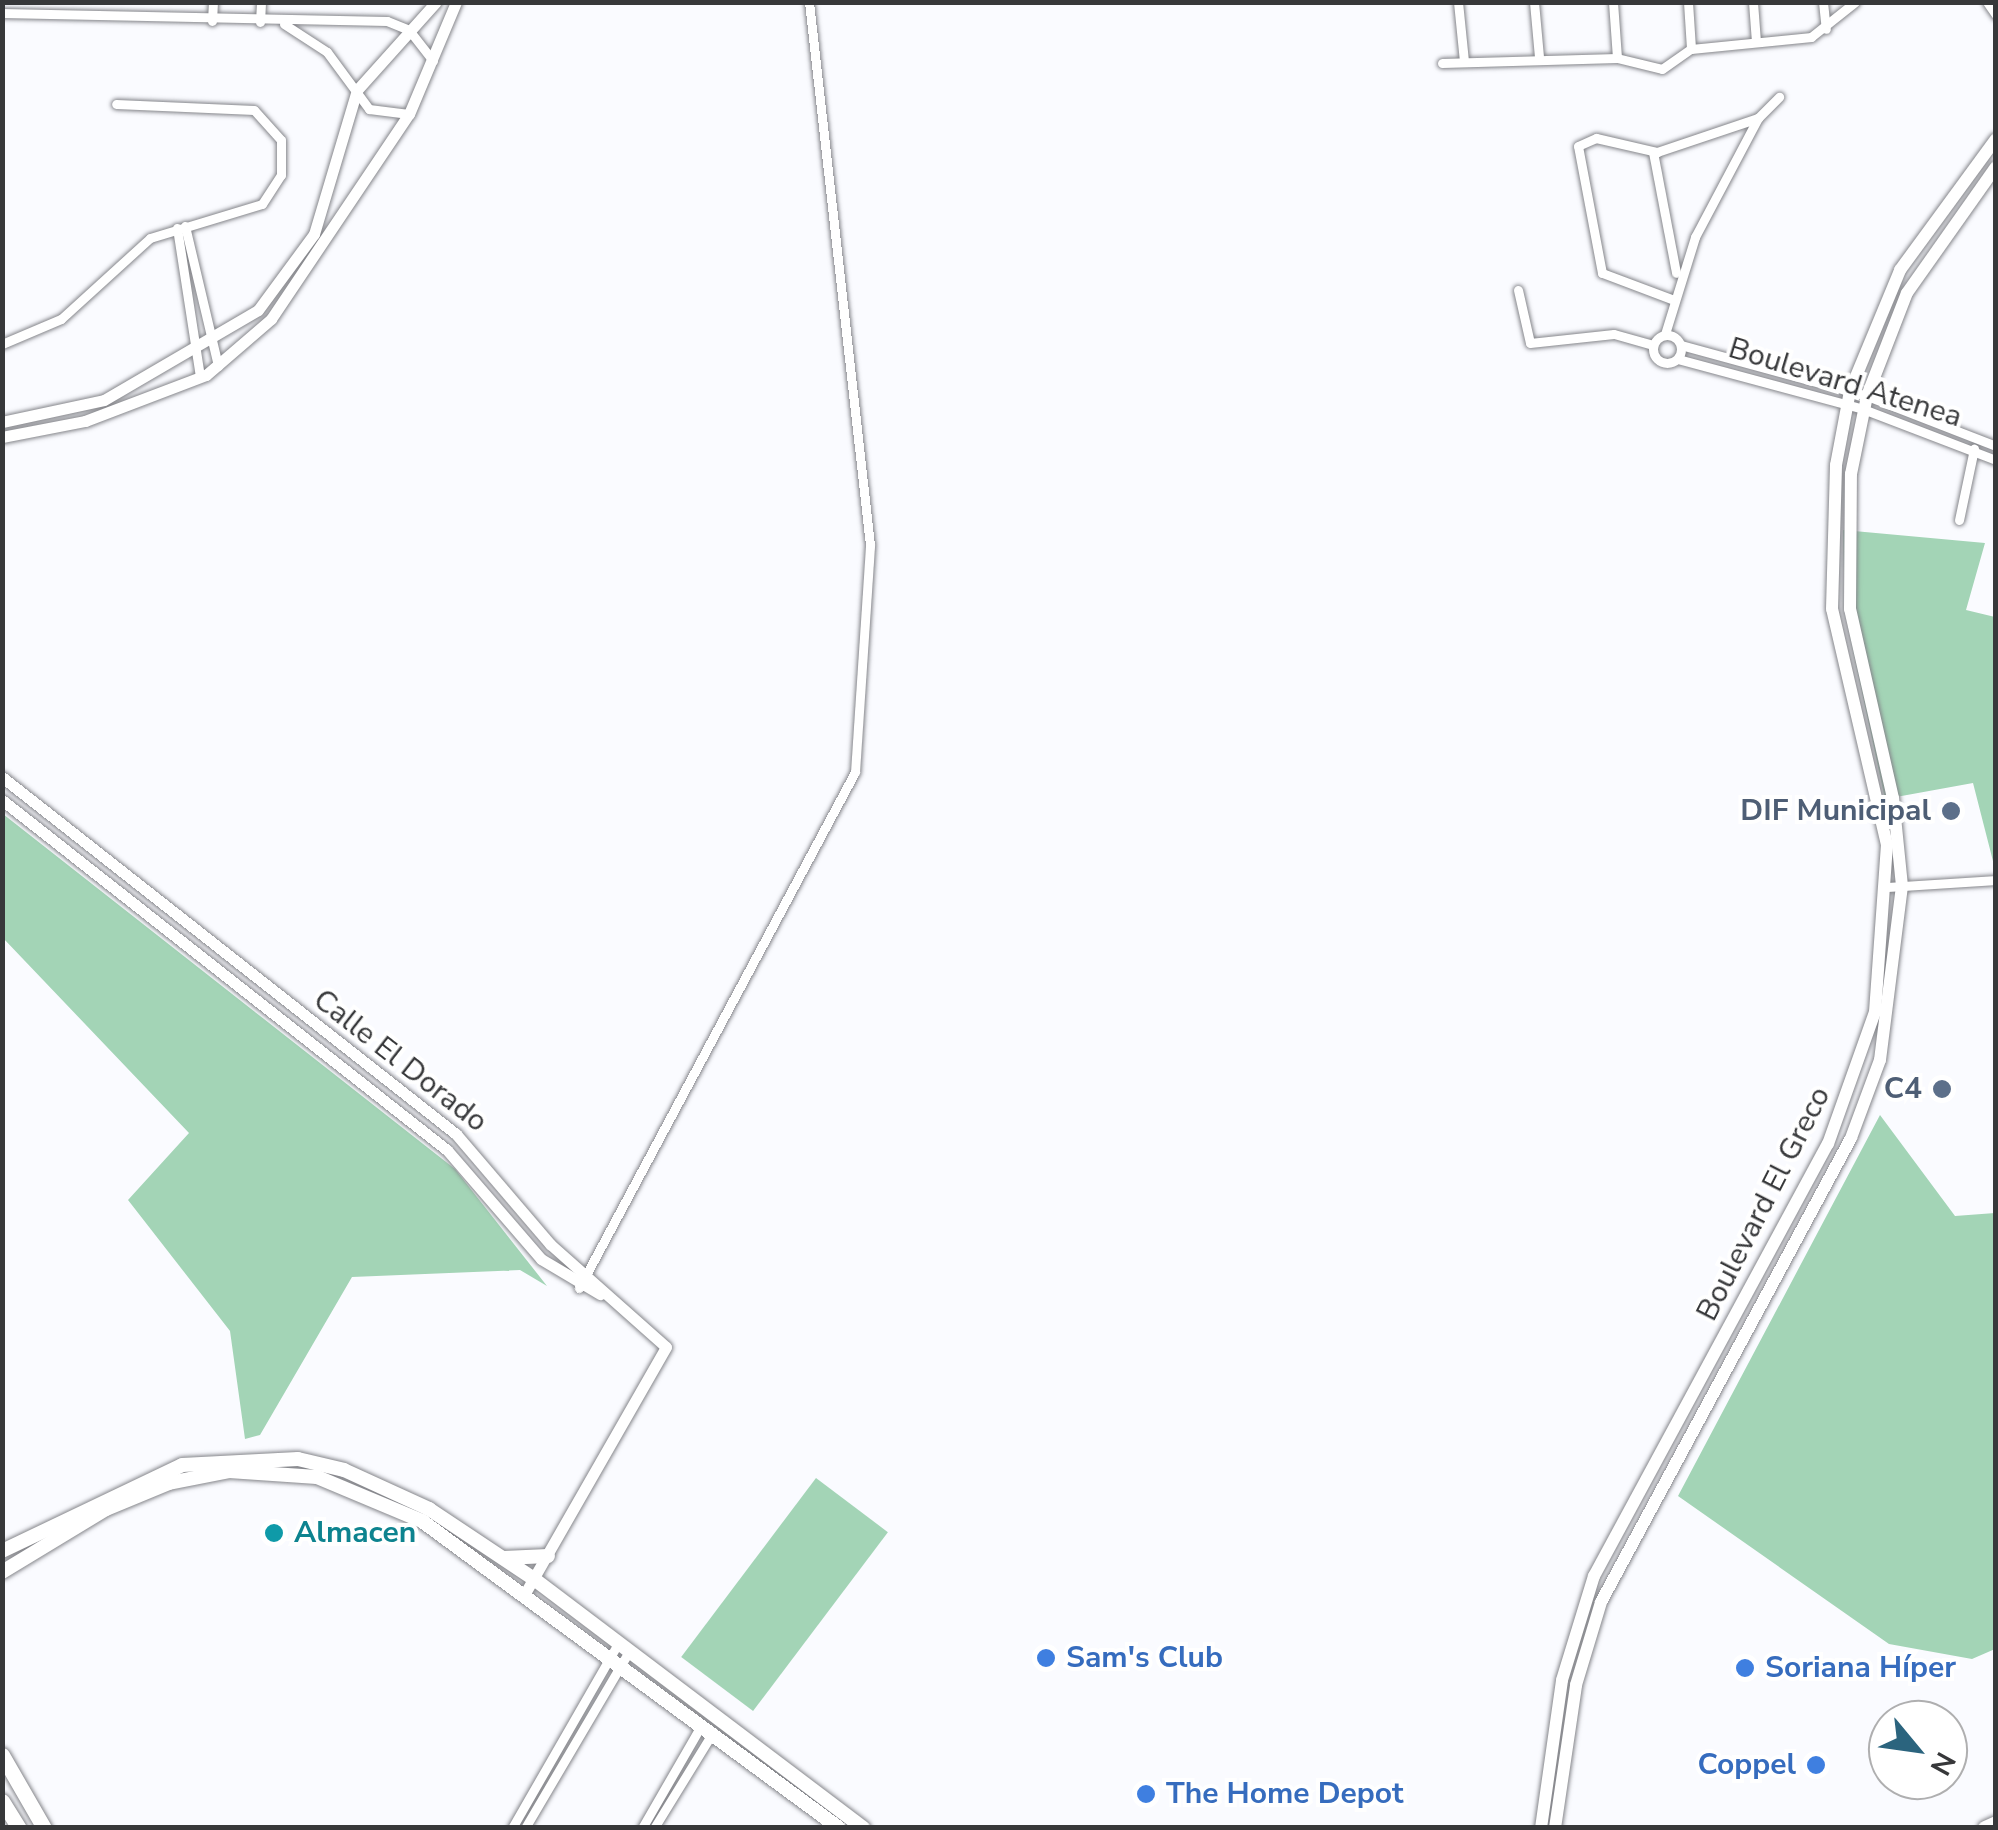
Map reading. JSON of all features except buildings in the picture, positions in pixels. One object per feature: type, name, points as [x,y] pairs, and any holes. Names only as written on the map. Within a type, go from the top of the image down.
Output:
[{"type":"highway","points":[[2,1755],[44,1828]]},
{"type":"highway","points":[[2,1801],[19,1828]]},
{"type":"main road","name":"Boulevard El Greco","points":[[1541,1828],[1575,1624],[1859,1067],[1875,1012],[1895,886],[1882,809],[1832,609],[1828,538],[1848,398],[1900,270],[1996,139]]},
{"type":"main road","name":"Boulevard El Greco","points":[[1555,1828],[1576,1685],[1601,1602],[1866,1103],[1888,1025],[1895,886],[1893,798],[1850,609],[1848,497],[1865,402],[1922,266],[1996,167]]},
{"type":"main road","points":[[1706,1372],[1719,1380]]},
{"type":"main road","points":[[2,1551],[135,1481],[255,1458],[298,1459],[389,1488],[500,1557],[624,1646],[708,1713],[711,1728],[839,1828]]},
{"type":"main road","points":[[2,1572],[147,1490],[258,1470],[318,1477],[384,1500],[524,1595],[613,1662],[863,1828]]},
{"type":"main road","points":[[500,1557],[548,1556]]},
{"type":"main road","points":[[1985,1828],[1996,1823]]},
{"type":"street","points":[[72,2],[76,17]]},
{"type":"street","points":[[212,20],[213,2]]},
{"type":"street","points":[[260,22],[261,2]]},
{"type":"street","points":[[2,422],[104,400],[209,344],[277,290],[314,234],[356,90],[436,2]]},
{"type":"street","points":[[2,437],[85,421],[200,377],[218,366],[292,295],[409,114],[456,2]]},
{"type":"street","points":[[579,1288],[855,772],[870,530],[808,2]]},
{"type":"street","points":[[1458,2],[1464,61]]},
{"type":"street","points":[[1534,2],[1539,57]]},
{"type":"street","points":[[1613,2],[1617,58]]},
{"type":"street","points":[[1688,2],[1691,49]]},
{"type":"street","points":[[1753,2],[1756,42]]},
{"type":"street","points":[[1824,2],[1826,29]]},
{"type":"street","points":[[1442,63],[1539,57],[1617,58],[1662,69],[1691,49],[1826,29],[1855,2]]},
{"type":"street","points":[[1987,2],[1996,15]]},
{"type":"street","points":[[2,13],[281,23],[368,20],[409,30],[433,61]]},
{"type":"street","points":[[281,23],[327,52],[374,112],[409,114]]},
{"type":"street","points":[[1677,276],[1758,118],[1779,96]]},
{"type":"street","points":[[2,344],[51,325],[130,251],[181,227],[262,204],[281,175],[281,140],[268,122],[235,104],[116,104]]},
{"type":"street","points":[[1674,300],[1602,273],[1578,146],[1596,138],[1653,152],[1758,118]]},
{"type":"street","points":[[1518,290],[1530,342],[1614,334],[1653,345],[1664,334],[1677,276],[1653,152]]},
{"type":"street","points":[[181,227],[199,284],[209,344],[218,366]]},
{"type":"street","points":[[181,227],[193,352],[200,377]]},
{"type":"street","points":[[186,287],[199,284]]},
{"type":"street","name":"Boulevard Atenea","points":[[1664,334],[1682,345],[1848,398]]},
{"type":"street","name":"Boulevard Atenea","points":[[1653,345],[1661,362],[1678,358],[1774,387],[1865,402],[1996,446]]},
{"type":"street","points":[[1678,358],[1682,345]]},
{"type":"street","points":[[1705,366],[1708,352]]},
{"type":"street","points":[[1728,372],[1731,359]]},
{"type":"street","points":[[1774,387],[1778,373]]},
{"type":"street","name":"Boulevard Atenea","points":[[1865,402],[1996,460]]},
{"type":"street","points":[[1959,520],[1978,438]]},
{"type":"street","name":"Calle El Dorado","points":[[2,777],[363,1069],[480,1154],[537,1230],[588,1274],[601,1294]]},
{"type":"street","name":"Calle El Dorado","points":[[2,800],[353,1083],[460,1162],[541,1259],[579,1288],[601,1294]]},
{"type":"street","points":[[1895,886],[1996,880]]},
{"type":"street","points":[[353,1083],[363,1069]]},
{"type":"street","points":[[524,1595],[666,1347],[601,1294]]},
{"type":"street","points":[[525,1828],[575,1729],[624,1646]]},
{"type":"street","points":[[642,1828],[711,1728]]},
{"type":"street","points":[[654,1828],[711,1728]]},
{"type":"street","points":[[512,1828],[575,1729]]},
{"type":"green space","points":[[1843,530],[1985,543],[1966,610],[1995,617],[1995,869],[1973,783],[1885,799],[1845,613]]},
{"type":"green space","points":[[3,814],[455,1169],[547,1286],[520,1270],[352,1277],[260,1435],[245,1439],[230,1331],[128,1200],[189,1133],[3,938]]},
{"type":"green space","points":[[1880,1115],[1955,1216],[1995,1213],[1995,1649],[1972,1659],[1889,1644],[1678,1496]]},
{"type":"green space","points":[[816,1478],[888,1532],[753,1711],[681,1657]]},
{"type":"place","name":"DIF Municipal","points":[[1951,811]]},
{"type":"place","name":"C4","points":[[1942,1089]]},
{"type":"place","name":"Almacen","points":[[274,1533]]},
{"type":"place","name":"Sam's Club","points":[[1046,1658]]},
{"type":"place","name":"Soriana Híper","points":[[1745,1668]]},
{"type":"place","name":"Coppel","points":[[1816,1765]]},
{"type":"place","name":"The Home Depot","points":[[1146,1794]]}]
